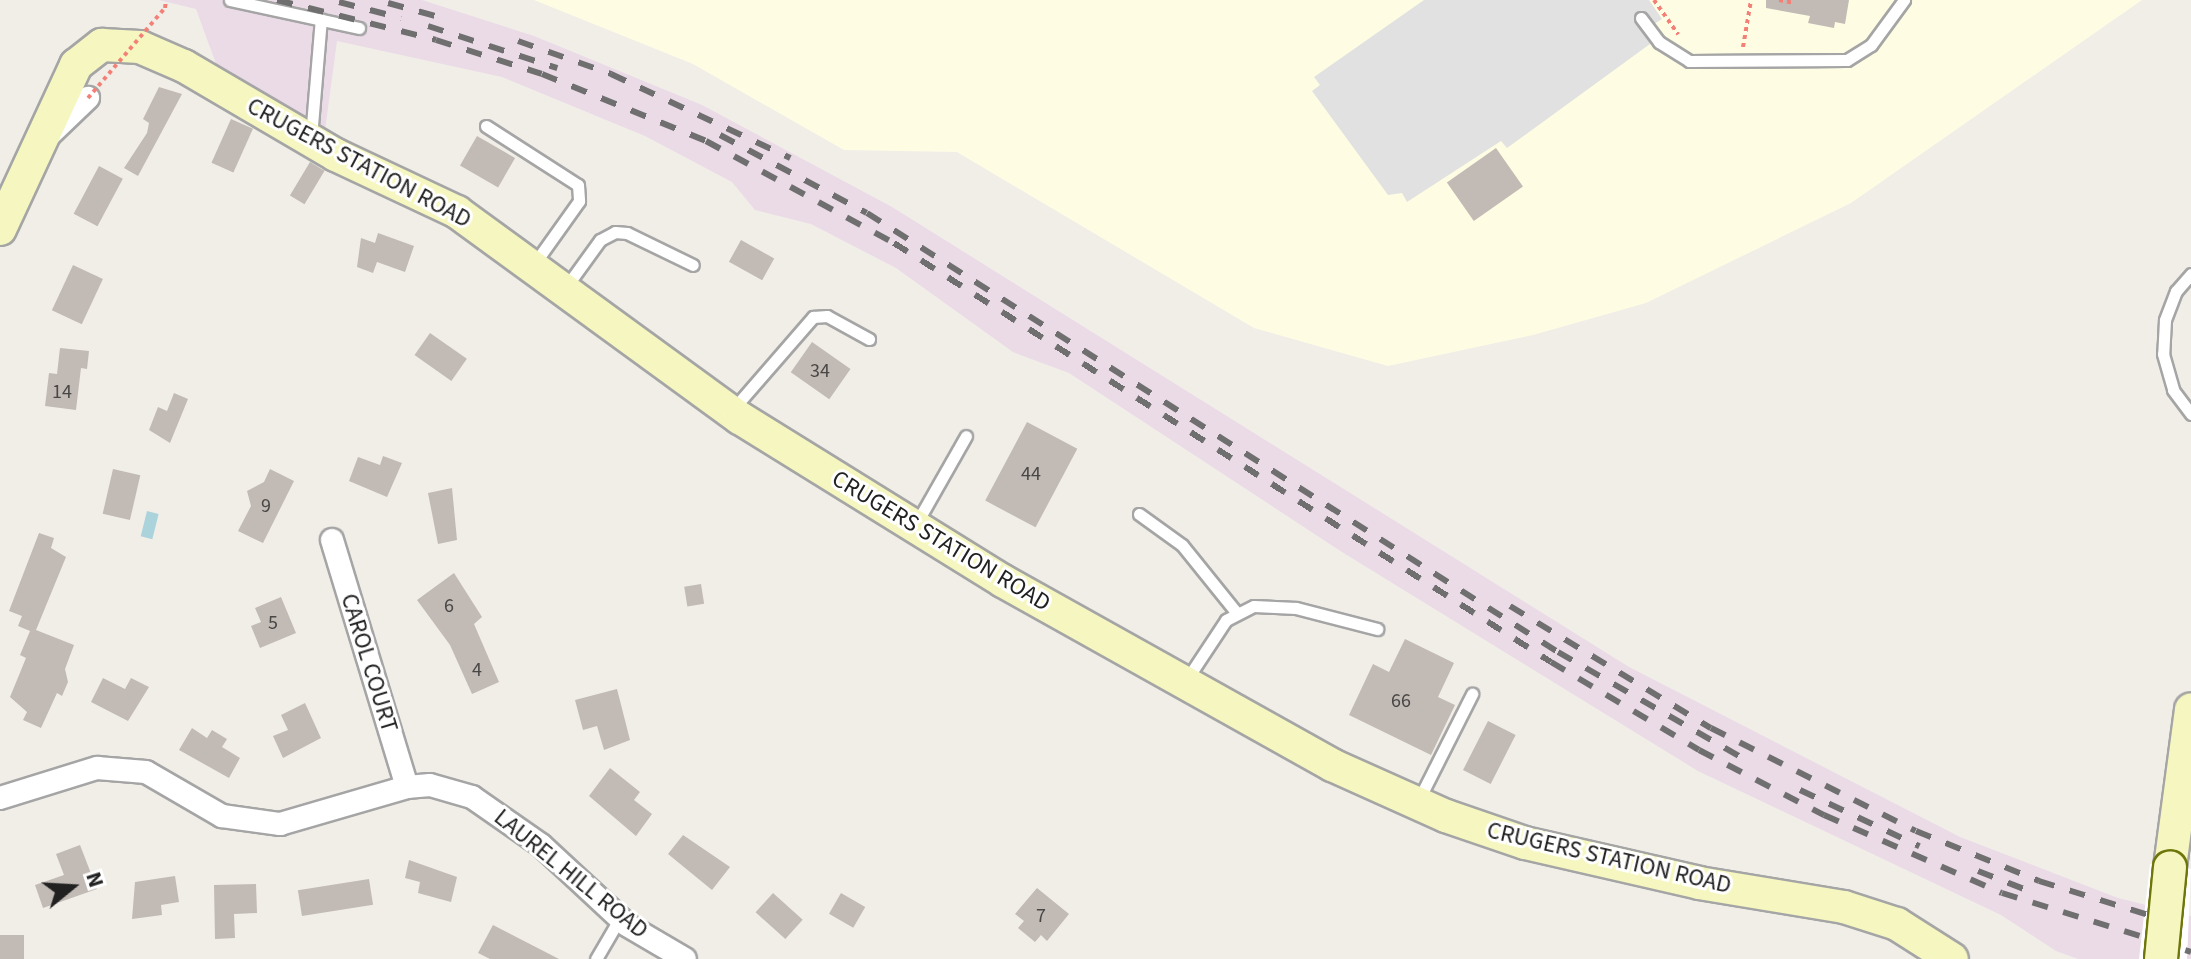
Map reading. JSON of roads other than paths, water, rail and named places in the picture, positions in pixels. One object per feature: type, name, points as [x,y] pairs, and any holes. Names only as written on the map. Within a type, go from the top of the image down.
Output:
[{"type":"street","name":"CRUGERS STATION ROAD","points":[[1,222],[76,65],[93,49],[113,43],[140,47],[184,66],[311,141],[457,212],[731,412],[914,528],[1332,765],[1417,803],[1525,843],[1699,883],[1844,907],[1897,924],[1952,959]]},
{"type":"street","points":[[37,146],[88,98]]},
{"type":"street","name":"CAROL COURT","points":[[332,540],[407,787]]},
{"type":"street","points":[[2161,959],[2191,709]]},
{"type":"street","name":"LAUREL HILL ROAD","points":[[0,798],[97,768],[146,772],[222,816],[280,824],[407,787],[430,785],[472,797],[541,845],[620,918],[685,959]]},
{"type":"lane","points":[[230,0],[359,28]]},
{"type":"lane","points":[[1641,18],[1659,42],[1689,61],[1847,60],[1871,45],[1904,0]]},
{"type":"lane","points":[[311,141],[321,19]]},
{"type":"lane","points":[[486,126],[574,181],[580,190],[576,206],[532,267]]},
{"type":"lane","points":[[563,290],[600,240],[615,232],[693,265]]},
{"type":"lane","points":[[2191,274],[2176,291],[2165,320],[2163,354],[2173,390],[2191,414]]},
{"type":"lane","points":[[731,412],[813,317],[827,316],[869,339]]},
{"type":"lane","points":[[914,528],[966,436]]},
{"type":"lane","points":[[1139,514],[1182,545],[1236,612]]},
{"type":"lane","points":[[1185,683],[1236,612],[1254,606],[1296,608],[1377,629]]},
{"type":"lane","points":[[1417,803],[1472,694]]},
{"type":"lane","points":[[596,959],[620,918]]},
{"type":"water","points":[[147,511],[159,514],[152,539],[141,536]]},
{"type":"railway","points":[[277,0],[436,40],[542,74],[706,141],[894,243],[1551,662],[1699,750],[1824,815],[2002,893],[2191,952]]},
{"type":"railway","points":[[339,2],[401,18]]},
{"type":"railway","points":[[388,3],[446,19]]},
{"type":"railway","points":[[428,26],[557,68]]},
{"type":"railway","points":[[518,41],[611,74],[790,158]]},
{"type":"railway","points":[[720,135],[867,213],[1558,652],[1751,763]]},
{"type":"railway","points":[[1510,606],[1711,728],[1916,831],[2039,881],[2191,928]]},
{"type":"railway","points":[[1800,790],[1919,846]]},
{"type":"railway","points":[[1978,871],[2034,893]]}]
